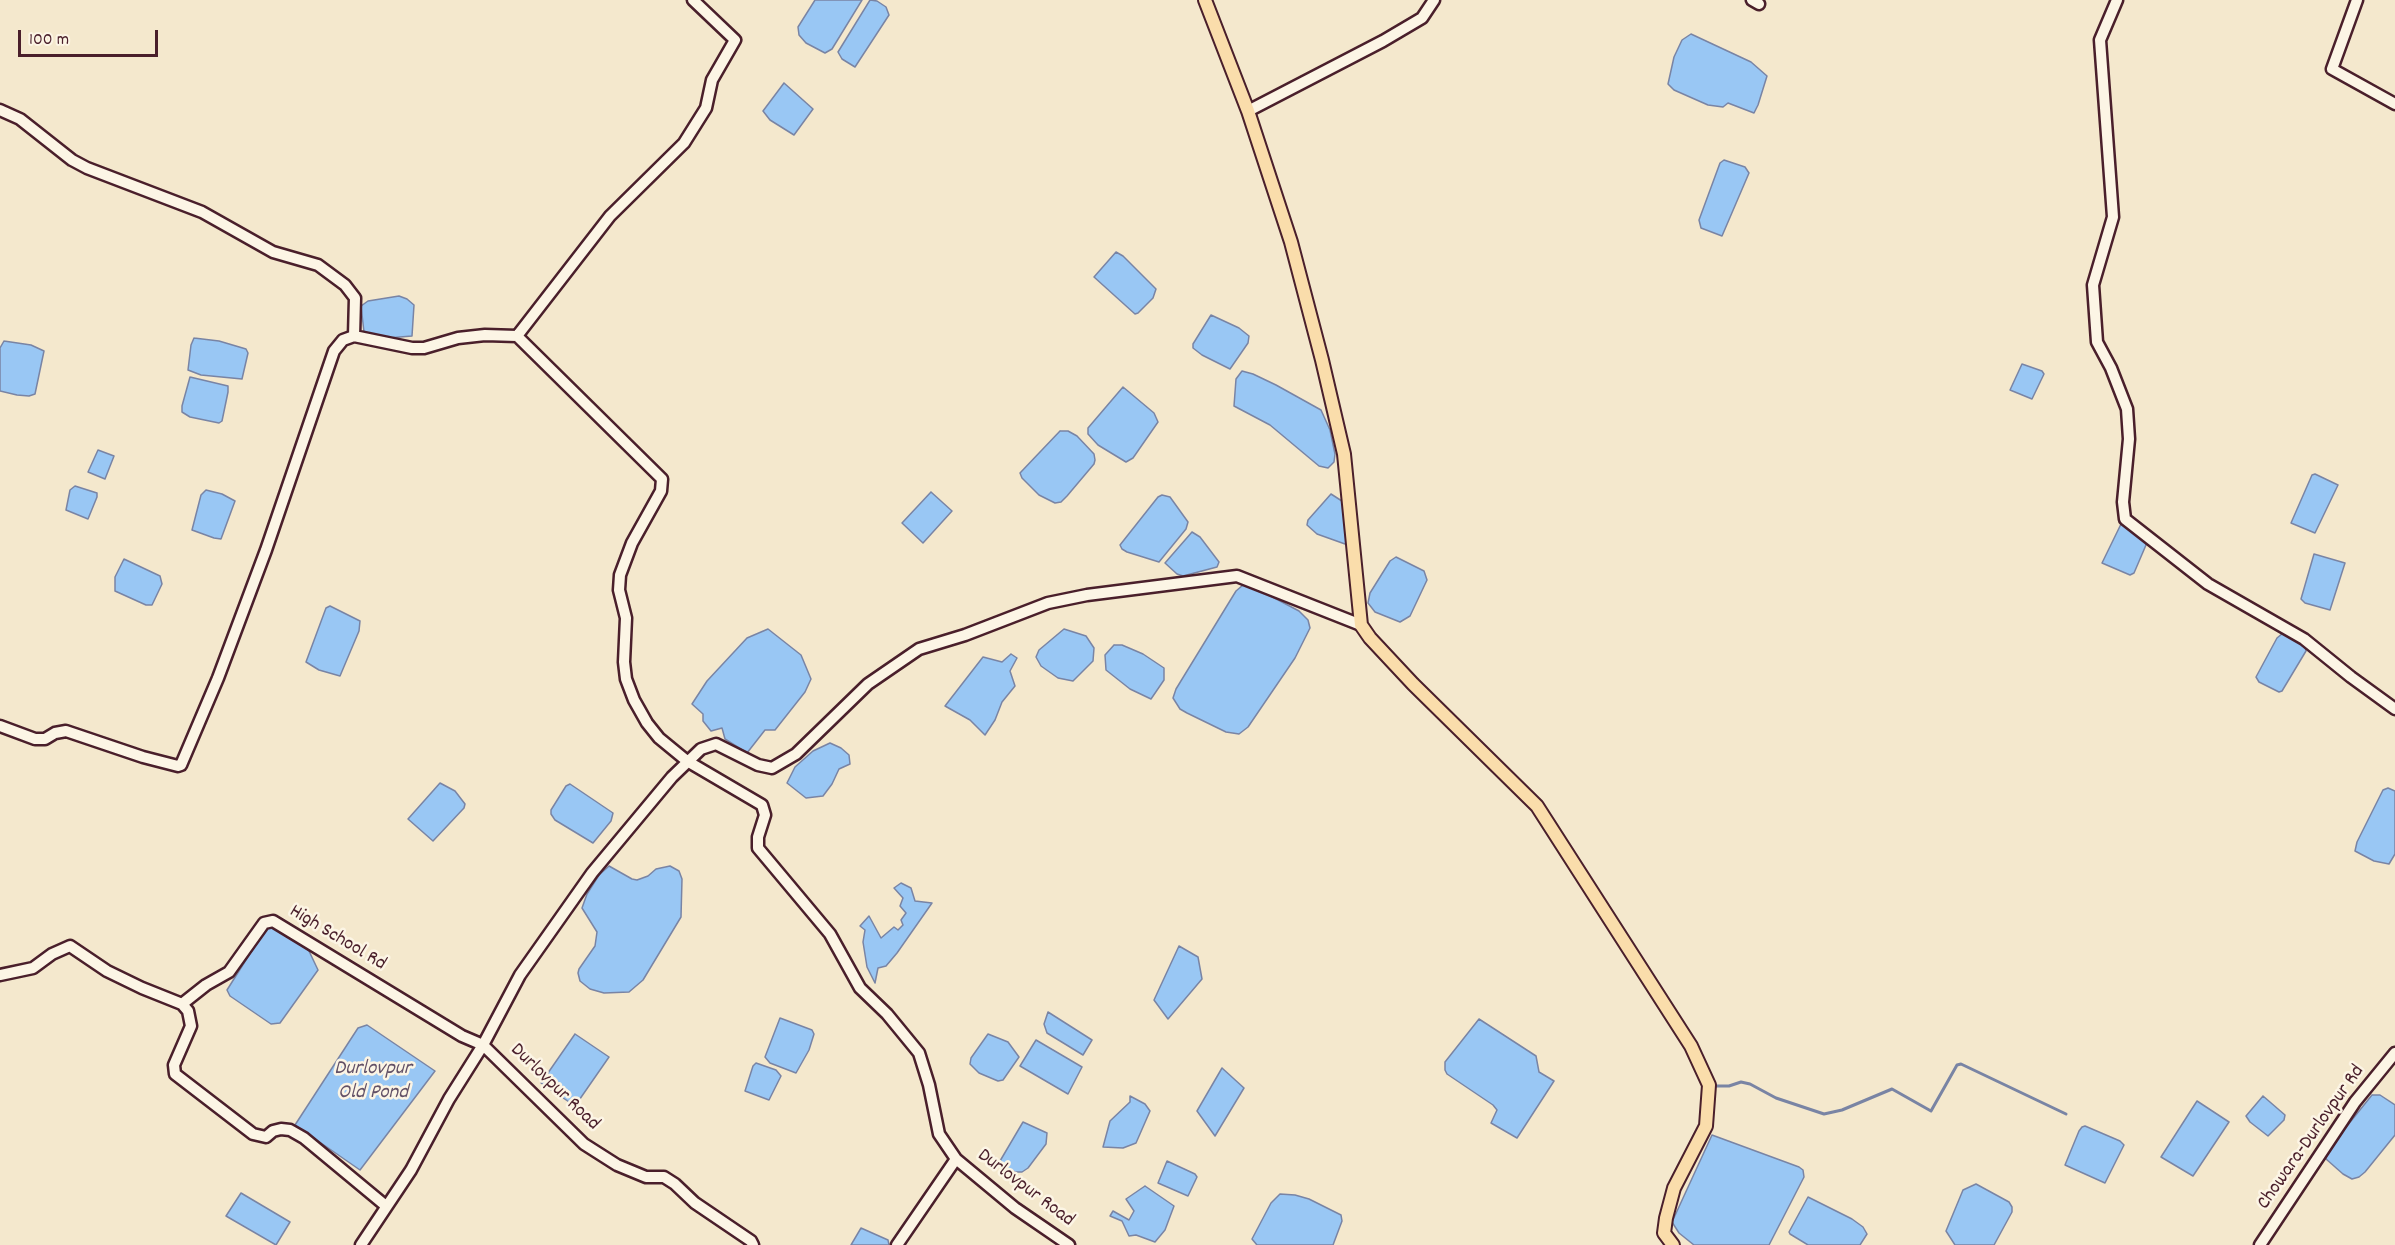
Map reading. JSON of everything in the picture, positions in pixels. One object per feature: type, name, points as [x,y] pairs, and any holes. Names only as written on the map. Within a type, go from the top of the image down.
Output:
[{"type":"main road","points":[[1205,0],[1248,111],[1291,242],[1344,454],[1361,626],[1413,684],[1537,806],[1691,1046],[1709,1085],[1706,1126],[1674,1188],[1666,1218],[1664,1233],[1673,1245]]},
{"type":"street","points":[[517,336],[610,216],[684,143],[706,108],[712,80],[735,40],[693,0]]},
{"type":"street","points":[[1248,111],[1383,41],[1422,18],[1434,0]]},
{"type":"street","points":[[2117,0],[2100,40],[2113,217],[2093,285],[2097,342],[2111,368],[2127,409],[2129,439],[2123,502],[2125,519],[2208,584],[2304,639],[2395,709]]},
{"type":"street","points":[[2357,0],[2332,69],[2395,104]]},
{"type":"street","points":[[0,110],[20,119],[72,160],[87,168],[202,212],[273,252],[318,266],[345,285],[355,298],[354,336]]},
{"type":"street","points":[[0,726],[35,739],[45,739],[66,731],[143,757],[181,765],[218,678],[266,550],[334,351],[343,340],[354,336],[412,348],[424,348],[458,338],[485,335],[517,336],[661,476],[661,491],[632,543],[620,575],[619,590],[626,618],[625,671],[634,700],[659,738],[687,762],[762,805],[765,815],[758,837],[758,848],[830,934],[860,988],[887,1014],[919,1053],[929,1085],[939,1134],[956,1159]]},
{"type":"street","points":[[361,1245],[411,1170],[449,1099],[483,1045],[520,975],[592,873],[687,762],[701,749],[716,744],[758,765],[772,768],[796,754],[868,684],[919,649],[965,635],[1048,603],[1087,595],[1237,576],[1361,626]]},
{"type":"street","name":"High School Rd","points":[[182,1004],[206,985],[229,972],[264,923],[273,921],[462,1036],[483,1045]]},
{"type":"street","points":[[0,975],[33,968],[64,947],[70,946],[107,971],[182,1004],[188,1011],[191,1026],[174,1065],[175,1074],[253,1134],[266,1137],[273,1131],[282,1129],[290,1130],[304,1138],[386,1206]]},
{"type":"street","name":"Durlovpur Road","points":[[483,1045],[584,1144],[617,1165],[646,1177],[664,1177],[695,1203],[751,1241],[753,1245]]},
{"type":"street","name":"Chowara-Durlovpur Rd","points":[[2260,1245],[2355,1102],[2395,1053]]},
{"type":"street","name":"Durlovpur Road","points":[[897,1245],[956,1159],[1015,1208],[1069,1245]]},
{"type":"water","points":[[815,0],[862,0],[832,49],[825,53],[806,43],[799,35],[798,27]]},
{"type":"water","points":[[870,0],[877,1],[886,7],[889,15],[855,67],[842,59],[838,52]]},
{"type":"water","points":[[1691,34],[1751,62],[1767,76],[1754,113],[1728,103],[1723,107],[1708,105],[1674,90],[1668,84],[1674,57],[1682,40]]},
{"type":"water","points":[[784,83],[813,109],[794,135],[770,120],[763,111]]},
{"type":"water","points":[[1724,160],[1745,167],[1749,173],[1722,236],[1701,228],[1699,220],[1720,163]]},
{"type":"water","points":[[1116,252],[1123,256],[1156,289],[1153,298],[1135,314],[1094,277]]},
{"type":"water","points":[[399,296],[414,305],[412,336],[388,338],[369,336],[364,332],[361,306],[368,301]]},
{"type":"water","points":[[1211,315],[1239,328],[1249,336],[1248,343],[1230,369],[1193,348],[1193,344]]},
{"type":"water","points":[[194,338],[219,341],[246,349],[248,353],[242,379],[201,375],[188,370]]},
{"type":"water","points":[[4,341],[31,345],[44,351],[35,394],[17,395],[0,391],[0,348]]},
{"type":"water","points":[[2022,364],[2042,371],[2044,374],[2032,399],[2010,390]]},
{"type":"water","points":[[1242,371],[1276,385],[1321,410],[1330,430],[1335,454],[1334,462],[1328,468],[1319,466],[1270,425],[1234,406],[1236,379]]},
{"type":"water","points":[[190,377],[228,386],[222,421],[219,423],[190,417],[182,412]]},
{"type":"water","points":[[1123,387],[1154,413],[1158,422],[1133,458],[1126,462],[1098,445],[1088,434],[1088,428]]},
{"type":"water","points":[[1060,431],[1068,431],[1077,436],[1094,454],[1095,460],[1067,496],[1061,502],[1055,503],[1039,495],[1020,473]]},
{"type":"water","points":[[98,450],[114,456],[105,479],[88,472]]},
{"type":"water","points":[[2315,474],[2338,485],[2315,533],[2291,523],[2312,475]]},
{"type":"water","points":[[75,486],[97,493],[88,519],[66,510],[70,490]]},
{"type":"water","points":[[206,490],[222,494],[235,501],[221,539],[192,530],[201,495]]},
{"type":"water","points":[[931,492],[952,511],[923,543],[902,523]]},
{"type":"water","points":[[1331,494],[1345,503],[1349,543],[1345,544],[1317,534],[1307,525],[1308,520]]},
{"type":"water","points":[[1162,495],[1170,497],[1188,522],[1186,529],[1159,562],[1122,549],[1120,545]]},
{"type":"water","points":[[2122,522],[2146,539],[2146,545],[2134,573],[2130,575],[2102,563]]},
{"type":"water","points":[[1192,532],[1200,537],[1219,562],[1217,567],[1183,576],[1177,574],[1165,563]]},
{"type":"water","points":[[2314,554],[2345,563],[2330,610],[2305,603],[2301,599]]},
{"type":"water","points":[[1396,557],[1424,571],[1427,580],[1410,616],[1400,622],[1375,612],[1368,603],[1370,593],[1390,561]]},
{"type":"water","points":[[124,559],[160,576],[162,584],[152,605],[146,605],[115,591],[115,577]]},
{"type":"water","points":[[1243,585],[1263,592],[1299,611],[1308,620],[1310,628],[1295,658],[1248,727],[1239,734],[1226,732],[1187,713],[1180,709],[1173,698],[1176,689],[1236,591]]},
{"type":"water","points":[[330,606],[360,621],[359,631],[340,676],[319,670],[306,662],[326,608]]},
{"type":"water","points":[[768,629],[801,655],[811,679],[805,692],[775,730],[765,730],[747,753],[725,739],[722,728],[711,731],[703,721],[703,714],[692,704],[707,681],[747,638]]},
{"type":"water","points":[[1064,629],[1086,636],[1094,648],[1093,661],[1073,681],[1058,678],[1041,666],[1036,657],[1039,650]]},
{"type":"water","points":[[2283,633],[2305,646],[2306,651],[2282,691],[2279,692],[2259,682],[2256,677],[2277,638]]},
{"type":"water","points":[[1114,645],[1122,645],[1143,654],[1164,668],[1164,680],[1151,699],[1130,689],[1106,670],[1105,655]]},
{"type":"water","points":[[1011,654],[1017,658],[1010,671],[1015,686],[1002,702],[995,720],[985,735],[970,720],[945,706],[983,657],[1002,662]]},
{"type":"water","points":[[830,743],[849,755],[850,764],[839,769],[823,796],[806,798],[787,783],[795,767],[813,751]]},
{"type":"water","points":[[440,783],[455,791],[465,804],[464,808],[433,841],[408,819]]},
{"type":"water","points":[[570,784],[613,813],[611,821],[593,843],[555,820],[551,814],[551,810],[566,786]]},
{"type":"water","points":[[2388,788],[2395,791],[2395,854],[2389,864],[2374,861],[2355,851],[2357,842],[2383,790]]},
{"type":"water","points":[[609,866],[637,880],[648,876],[656,869],[670,866],[679,871],[682,879],[681,917],[643,980],[629,992],[604,993],[590,989],[580,981],[578,973],[595,946],[597,932],[582,908],[587,894],[599,875]]},
{"type":"water","points":[[901,883],[911,888],[915,901],[932,903],[897,953],[886,966],[878,968],[875,983],[867,967],[863,942],[865,930],[860,926],[869,916],[881,938],[894,927],[898,930],[903,925],[901,920],[906,913],[900,906],[903,898],[894,888]]},
{"type":"water","points":[[268,925],[275,927],[309,951],[318,970],[280,1023],[271,1024],[230,996],[227,990]]},
{"type":"water","points":[[1179,946],[1198,957],[1202,979],[1168,1019],[1154,1000]]},
{"type":"water","points":[[1048,1012],[1092,1040],[1083,1055],[1047,1033],[1044,1024]]},
{"type":"water","points":[[780,1018],[812,1030],[814,1034],[809,1050],[796,1073],[770,1063],[765,1057]]},
{"type":"water","points":[[1479,1019],[1536,1056],[1539,1072],[1554,1081],[1517,1138],[1491,1123],[1497,1110],[1493,1105],[1447,1074],[1445,1070],[1445,1062]]},
{"type":"water","name":"Durlovpur Old Pond","points":[[367,1025],[435,1071],[360,1170],[295,1125],[358,1028]]},
{"type":"water","points":[[575,1034],[609,1057],[575,1106],[541,1083]]},
{"type":"water","points":[[988,1034],[1008,1042],[1019,1057],[1003,1080],[998,1081],[979,1073],[970,1064],[971,1058]]},
{"type":"water","points":[[1036,1040],[1082,1067],[1068,1094],[1020,1066]]},
{"type":"water","points":[[756,1063],[776,1070],[781,1076],[769,1100],[745,1091]]},
{"type":"water","points":[[1222,1068],[1244,1088],[1215,1136],[1197,1111]]},
{"type":"water","points":[[2372,1095],[2380,1095],[2395,1105],[2395,1135],[2365,1172],[2352,1179],[2326,1159],[2326,1152]]},
{"type":"water","points":[[1130,1096],[1145,1104],[1150,1111],[1136,1143],[1123,1148],[1103,1147],[1110,1121],[1130,1102]]},
{"type":"water","points":[[2263,1096],[2285,1115],[2284,1120],[2268,1136],[2246,1116]]},
{"type":"water","points":[[2197,1101],[2229,1122],[2193,1176],[2161,1157]]},
{"type":"water","points":[[1023,1122],[1047,1133],[1046,1144],[1028,1168],[1022,1172],[1015,1172],[1006,1168],[1000,1161]]},
{"type":"water","points":[[2085,1126],[2120,1141],[2124,1145],[2105,1183],[2065,1165],[2079,1131]]},
{"type":"water","points":[[1712,1135],[1803,1170],[1804,1177],[1769,1245],[1694,1245],[1679,1233],[1672,1222]]},
{"type":"water","points":[[1167,1161],[1197,1177],[1188,1196],[1158,1183]]},
{"type":"water","points":[[1976,1184],[2009,1202],[2012,1212],[1994,1245],[1955,1245],[1946,1231],[1963,1190]]},
{"type":"water","points":[[1145,1186],[1174,1206],[1165,1230],[1155,1242],[1136,1235],[1129,1236],[1122,1221],[1110,1216],[1113,1211],[1129,1220],[1134,1211],[1126,1199]]},
{"type":"water","points":[[241,1193],[290,1222],[276,1245],[226,1216]]},
{"type":"water","points":[[1280,1194],[1309,1199],[1341,1215],[1342,1221],[1333,1245],[1257,1245],[1252,1239],[1271,1203]]},
{"type":"water","points":[[1808,1197],[1863,1227],[1867,1234],[1860,1245],[1808,1245],[1790,1234]]},
{"type":"water","points":[[861,1228],[888,1240],[889,1245],[851,1245]]},
{"type":"waterway","points":[[1716,1086],[1729,1086],[1741,1082],[1750,1084],[1776,1098],[1824,1114],[1842,1110],[1892,1089],[1931,1111],[1957,1065],[1961,1064],[2066,1114]]}]
